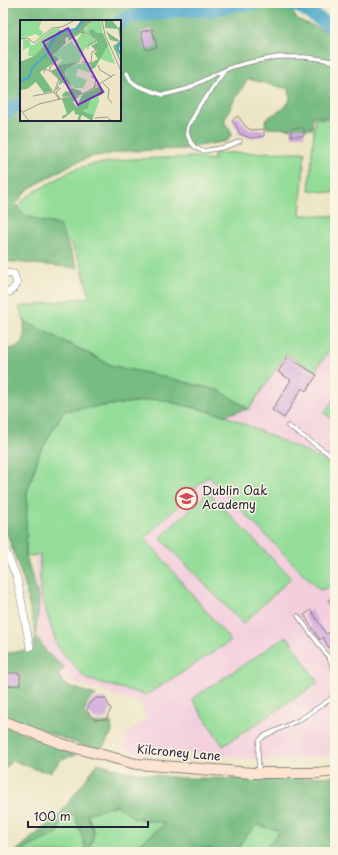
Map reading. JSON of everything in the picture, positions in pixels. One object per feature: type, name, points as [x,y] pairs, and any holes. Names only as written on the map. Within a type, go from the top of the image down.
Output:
[{"type":"street","points":[[3,273],[14,274],[17,284],[10,292],[3,293]]},
{"type":"street","points":[[3,545],[17,578],[30,647]]},
{"type":"street","name":"Kilcroney Lane","points":[[3,721],[62,744],[136,764],[259,773],[317,773],[335,770]]},
{"type":"lane","points":[[126,73],[131,81],[138,86],[163,95],[187,89],[212,75],[251,62],[278,57],[304,56],[335,62]]},
{"type":"lane","points":[[225,70],[201,103],[190,122],[187,128],[189,141],[198,150],[202,151],[227,147],[240,141]]},
{"type":"lane","points":[[288,426],[335,458]]},
{"type":"lane","points":[[298,616],[329,658],[335,673]]},
{"type":"lane","points":[[259,773],[259,741],[264,736],[298,720],[331,699],[335,690]]},
{"type":"shaded area","name":"Dublin Oak Academy","points":[[335,285],[335,755],[271,760],[203,754],[147,755],[132,753],[124,746],[127,734],[147,719],[140,703],[41,673],[34,543],[38,454],[60,387]]},
{"type":"green space","points":[[18,3],[286,3],[297,19],[335,35],[335,119],[313,116],[312,129],[267,128],[265,124],[266,119],[284,108],[290,100],[289,89],[248,79],[232,104],[224,121],[232,134],[227,141],[183,149],[126,151],[91,157],[70,165],[27,190],[16,204],[21,213],[38,220],[59,225],[78,268],[3,261],[3,7]]},
{"type":"green space","points":[[315,118],[335,120],[334,193],[309,190]]},
{"type":"green space","points":[[305,152],[300,215],[335,216],[335,341],[315,371],[286,354],[249,409],[220,391],[113,366],[24,321],[19,307],[90,297],[80,262],[70,243],[58,233],[9,221],[25,198],[36,191],[73,170],[89,165],[131,159],[193,157],[214,160],[214,153]]},
{"type":"green space","points":[[24,321],[113,366],[220,391],[249,409],[224,415],[158,399],[64,411],[40,452],[27,492],[26,556],[39,600],[36,636],[24,582],[3,522],[3,350],[20,345],[24,339]]},
{"type":"green space","points":[[335,397],[335,421],[324,413]]},
{"type":"green space","points":[[159,399],[224,415],[309,453],[335,467],[335,583],[325,589],[319,590],[209,477],[207,477],[145,538],[231,641],[146,695],[86,679],[57,646],[40,592],[40,554],[26,557],[27,492],[40,452],[64,411]]},
{"type":"green space","points":[[208,492],[291,578],[243,624],[160,538]]},
{"type":"green space","points":[[36,636],[47,653],[64,667],[58,675],[65,685],[96,695],[87,702],[84,714],[92,724],[111,722],[112,732],[100,752],[3,716],[3,654],[33,649]]},
{"type":"green space","points":[[287,636],[318,683],[223,746],[192,699]]},
{"type":"green space","points":[[3,725],[76,755],[62,759],[51,772],[38,770],[12,760],[3,771]]},
{"type":"green space","points":[[98,763],[124,771],[179,778],[270,779],[335,776],[335,852],[267,852],[267,846],[280,831],[257,825],[245,837],[236,852],[214,852],[210,848],[200,848],[195,852],[131,852],[165,823],[134,818],[117,805],[87,814],[94,832],[89,852],[87,852],[74,813],[61,822],[58,833],[23,850],[22,852],[15,852],[60,814]]},
{"type":"green space","points":[[117,805],[134,818],[166,823],[131,852],[89,852],[94,832],[87,813]]},
{"type":"green space","points":[[75,813],[87,852],[22,852],[61,822]]},
{"type":"green space","points":[[257,825],[281,831],[274,852],[142,852]]},
{"type":"building","points":[[152,29],[157,47],[146,50],[141,32]]},
{"type":"building","points":[[238,116],[246,127],[251,130],[264,129],[264,136],[250,138],[238,133],[239,131],[232,120]]},
{"type":"building","points":[[291,128],[304,128],[304,136],[291,136]]},
{"type":"building","points":[[288,357],[317,375],[306,391],[302,388],[284,418],[272,410],[291,380],[278,372]]},
{"type":"building","points":[[335,596],[335,612],[328,600]]},
{"type":"building","points":[[311,610],[326,634],[335,629],[335,644],[329,648],[323,637],[320,640],[304,615]]},
{"type":"building","points":[[3,673],[20,673],[20,685],[3,686]]},
{"type":"building","points":[[97,698],[105,698],[111,709],[106,719],[95,720],[87,711],[89,703]]},
{"type":"waterway","points":[[121,21],[129,17],[179,10],[212,10],[240,4],[257,3]]},
{"type":"waterway","points":[[282,3],[301,7],[335,28]]},
{"type":"waterway","points":[[3,113],[20,104]]},
{"type":"place","name":"Dublin Oak Academy","points":[[186,498]]}]
